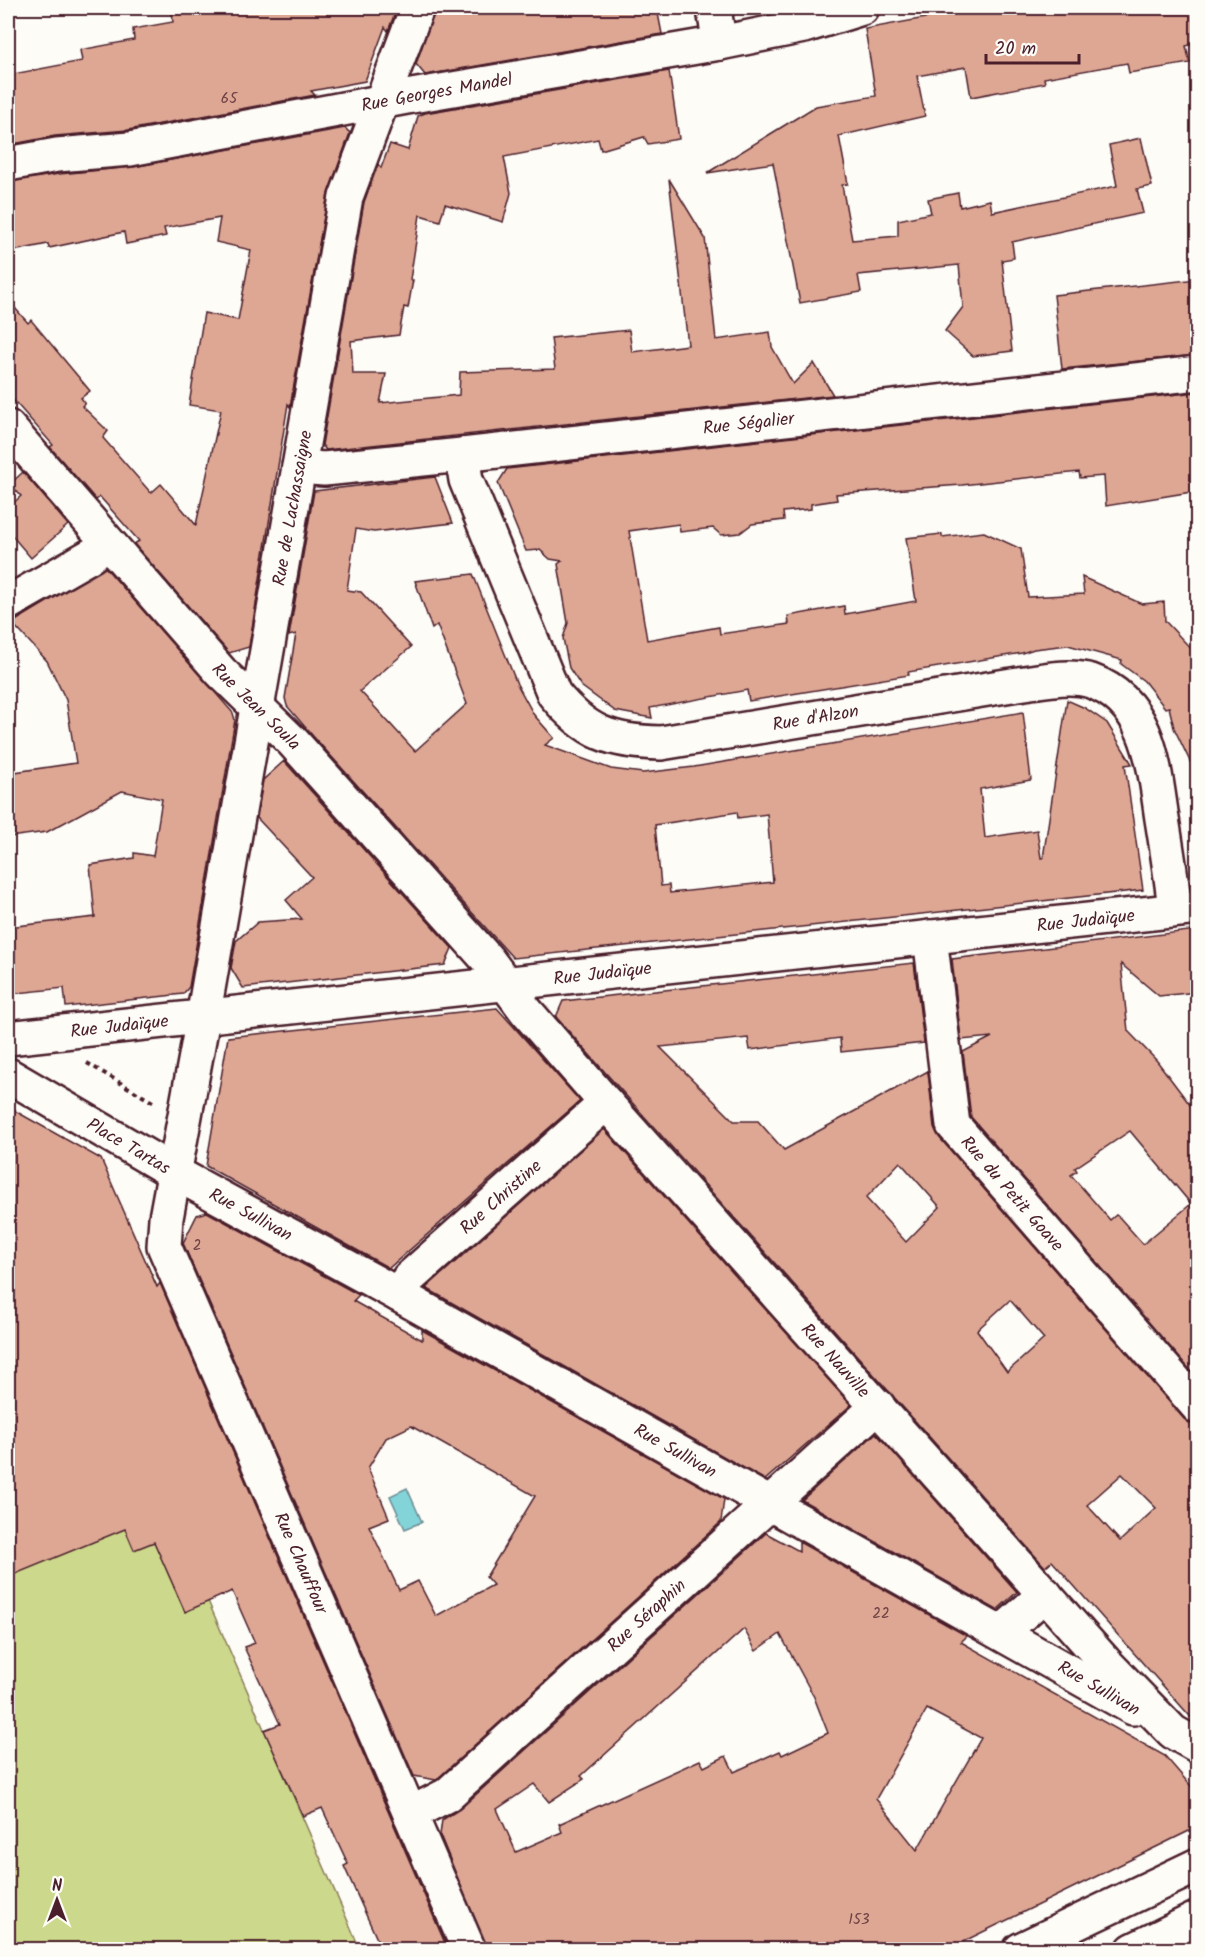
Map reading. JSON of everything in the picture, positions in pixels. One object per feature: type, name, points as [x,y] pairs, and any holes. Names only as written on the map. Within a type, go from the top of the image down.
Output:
[{"type":"street","name":"Rue de Lachassaigne","points":[[203,1018],[346,197],[417,8]]},
{"type":"street","points":[[717,8],[715,16],[720,43]]},
{"type":"street","name":"Rue Georges Mandel","points":[[8,164],[57,155],[130,149],[381,102],[720,43],[804,26],[862,8]]},
{"type":"street","name":"Rue Ségalier","points":[[298,467],[324,469],[462,455],[1197,373]]},
{"type":"street","name":"Rue Jean Soula","points":[[8,427],[221,672],[293,742],[488,960],[506,984]]},
{"type":"street","name":"Rue d'Alzon","points":[[462,455],[466,480],[554,694],[572,716],[596,732],[627,742],[662,742],[1018,684],[1061,679],[1089,681],[1113,693],[1131,709],[1144,732],[1154,761],[1186,909]]},
{"type":"street","points":[[8,603],[92,555]]},
{"type":"street","name":"Rue Judaïque","points":[[8,1038],[1186,909]]},
{"type":"street","name":"Rue du Petit Goave","points":[[930,937],[953,1125],[1197,1407]]},
{"type":"street","name":"Rue Nauville","points":[[506,984],[606,1102],[1045,1594],[1185,1739]]},
{"type":"street","name":"Place Tartas","points":[[8,1075],[176,1173],[203,1018]]},
{"type":"street","name":"Rue Christine","points":[[399,1295],[409,1278],[606,1102]]},
{"type":"street","name":"Rue Sullivan","points":[[176,1173],[399,1295],[768,1504],[1087,1680],[1185,1739],[1197,1762]]},
{"type":"street","name":"Rue Chauffour","points":[[176,1173],[165,1218],[164,1246],[469,1950]]},
{"type":"street","name":"Rue Séraphin","points":[[410,1814],[447,1795],[878,1406]]},
{"type":"street","points":[[1001,1633],[1045,1594]]},
{"type":"street","points":[[1020,1950],[1197,1864]]},
{"type":"street","points":[[1133,1950],[1197,1918]]},
{"type":"path","points":[[86,1062],[165,1109]]},
{"type":"green space","points":[[8,1252],[34,1313],[147,1264],[236,1467],[208,1601],[360,1949],[8,1949]]},
{"type":"water","points":[[407,1488],[422,1522],[405,1529],[390,1496]]},
{"type":"building","points":[[171,8],[397,8],[388,31],[385,27],[365,81],[311,91],[315,95],[128,130],[55,136],[8,145],[8,75],[82,61],[80,50],[134,40],[133,29],[173,22]]},
{"type":"building","points":[[435,8],[657,8],[662,34],[425,75],[416,64]]},
{"type":"building","points":[[980,8],[1197,8],[1197,43],[1186,46],[1190,63],[1129,73],[1127,63],[1044,78],[1045,83],[971,97],[966,67],[917,76],[925,116],[839,136],[848,184],[842,185],[852,240],[898,236],[898,220],[931,213],[928,199],[958,193],[960,207],[990,200],[992,212],[1117,186],[1109,145],[1141,138],[1152,186],[1137,189],[1143,213],[1012,242],[1014,258],[1002,260],[1012,351],[973,356],[945,331],[963,307],[959,265],[858,275],[861,292],[800,303],[773,163],[707,173],[816,106],[876,96],[865,29]]},
{"type":"building","points":[[669,71],[679,139],[648,144],[644,137],[601,150],[598,139],[504,157],[511,193],[503,222],[445,204],[440,221],[420,215],[410,280],[413,280],[408,308],[404,307],[399,335],[351,341],[353,374],[386,374],[380,403],[459,395],[460,372],[555,369],[551,338],[629,330],[632,352],[688,345],[669,179],[705,238],[716,340],[770,332],[772,347],[793,384],[814,363],[833,395],[326,450],[322,445],[364,202],[378,164],[381,168],[390,144],[408,150],[418,116],[425,113]]},
{"type":"building","points":[[345,128],[350,133],[328,194],[290,407],[288,404],[249,647],[229,653],[134,544],[139,541],[100,497],[96,500],[50,447],[53,445],[8,394],[8,300],[28,323],[31,320],[90,391],[81,398],[85,403],[82,406],[108,431],[103,438],[151,493],[161,484],[196,525],[221,410],[189,405],[204,313],[238,320],[251,250],[216,242],[220,218],[164,228],[166,236],[126,244],[124,232],[49,248],[48,244],[8,252],[8,182],[59,174],[133,167]]},
{"type":"building","points":[[1197,279],[1197,355],[1062,369],[1054,295]]},
{"type":"building","points":[[1197,392],[1197,491],[1106,506],[1104,476],[1080,478],[1079,472],[962,485],[836,494],[837,500],[811,504],[811,509],[783,512],[784,520],[752,524],[740,533],[721,535],[713,528],[680,532],[679,524],[629,531],[647,640],[719,627],[720,634],[789,624],[788,616],[844,606],[845,614],[916,601],[906,538],[942,534],[942,537],[984,532],[1021,549],[1028,597],[1084,594],[1082,577],[1142,604],[1164,602],[1165,621],[1197,655],[1197,776],[1174,728],[1169,707],[1165,708],[1144,681],[1121,664],[1122,660],[1068,645],[908,672],[909,675],[749,701],[747,690],[650,708],[652,718],[615,711],[581,686],[569,668],[563,638],[568,623],[558,564],[562,561],[550,559],[540,550],[526,551],[498,483],[507,469]]},
{"type":"building","points":[[23,472],[68,525],[31,558],[8,531],[8,508],[21,496],[10,484]]},
{"type":"building","points":[[435,477],[453,523],[374,532],[356,529],[347,590],[361,592],[411,647],[360,691],[415,751],[467,704],[437,625],[432,629],[415,581],[473,574],[517,684],[534,715],[554,738],[545,745],[611,769],[643,773],[694,767],[1023,712],[1031,780],[980,789],[985,838],[1037,830],[1041,858],[1043,858],[1067,700],[1085,708],[1107,723],[1132,764],[1125,765],[1143,890],[513,958],[287,706],[285,698],[296,634],[289,636],[314,491]],"holes":[[[737,812],[738,818],[767,814],[773,882],[670,893],[669,885],[661,886],[655,825]]]},
{"type":"building","points":[[105,567],[233,713],[235,720],[189,987],[183,994],[66,1007],[64,988],[8,994],[8,927],[95,917],[90,865],[134,858],[134,853],[153,856],[162,799],[122,791],[47,832],[10,837],[8,773],[76,763],[66,700],[47,661],[12,623]]},
{"type":"building","points":[[284,761],[452,948],[445,965],[243,988],[231,968],[236,941],[258,922],[302,919],[286,900],[312,877],[257,818],[263,780]]},
{"type":"building","points":[[1197,930],[1197,992],[1159,996],[1121,964],[1128,1031],[1157,1061],[1197,1114],[1197,1378],[971,1117],[963,1052],[992,1037],[961,1040],[952,959]],"holes":[[[1130,1131],[1191,1204],[1143,1244],[1116,1215],[1110,1220],[1071,1175],[1077,1171],[1075,1168]]]},
{"type":"building","points":[[914,963],[924,1043],[841,1052],[840,1038],[750,1050],[748,1038],[660,1047],[734,1121],[758,1121],[784,1150],[928,1071],[934,1127],[939,1137],[1184,1419],[1197,1425],[1197,1724],[1052,1561],[1045,1567],[556,1017],[563,1001]],"holes":[[[900,1162],[940,1207],[906,1242],[866,1198]],[[1010,1300],[1044,1339],[1007,1372],[977,1330]],[[1122,1474],[1156,1508],[1120,1541],[1087,1505]]]},
{"type":"building","points":[[497,1008],[580,1101],[389,1268],[206,1166],[228,1037]]},
{"type":"building","points":[[8,1107],[101,1159],[157,1287],[160,1283],[448,1950],[382,1950],[344,1866],[348,1864],[322,1808],[303,1816],[264,1730],[280,1724],[244,1647],[255,1643],[232,1591],[185,1612],[154,1542],[134,1550],[125,1529],[8,1577]]},
{"type":"building","points":[[604,1129],[851,1405],[765,1480],[426,1288]]},
{"type":"building","points":[[207,1212],[359,1295],[353,1301],[422,1340],[422,1330],[724,1499],[721,1522],[436,1780],[414,1776],[183,1243],[197,1215]],"holes":[[[411,1426],[535,1496],[486,1577],[493,1585],[436,1616],[418,1581],[399,1590],[369,1526],[389,1518],[368,1468],[386,1438]]]},
{"type":"building","points":[[876,1433],[1017,1592],[997,1610],[802,1500]]},
{"type":"building","points":[[766,1533],[799,1551],[799,1542],[967,1636],[961,1642],[1165,1756],[1197,1793],[1197,1824],[1189,1831],[946,1950],[487,1950],[440,1835],[442,1820],[460,1809]],"holes":[[[744,1629],[756,1651],[780,1634],[814,1697],[828,1733],[782,1755],[780,1751],[734,1772],[726,1756],[704,1767],[700,1760],[559,1824],[562,1832],[516,1852],[497,1809],[534,1784],[549,1802],[584,1779],[581,1776]],[[927,1709],[981,1738],[917,1850],[876,1799]]]}]
